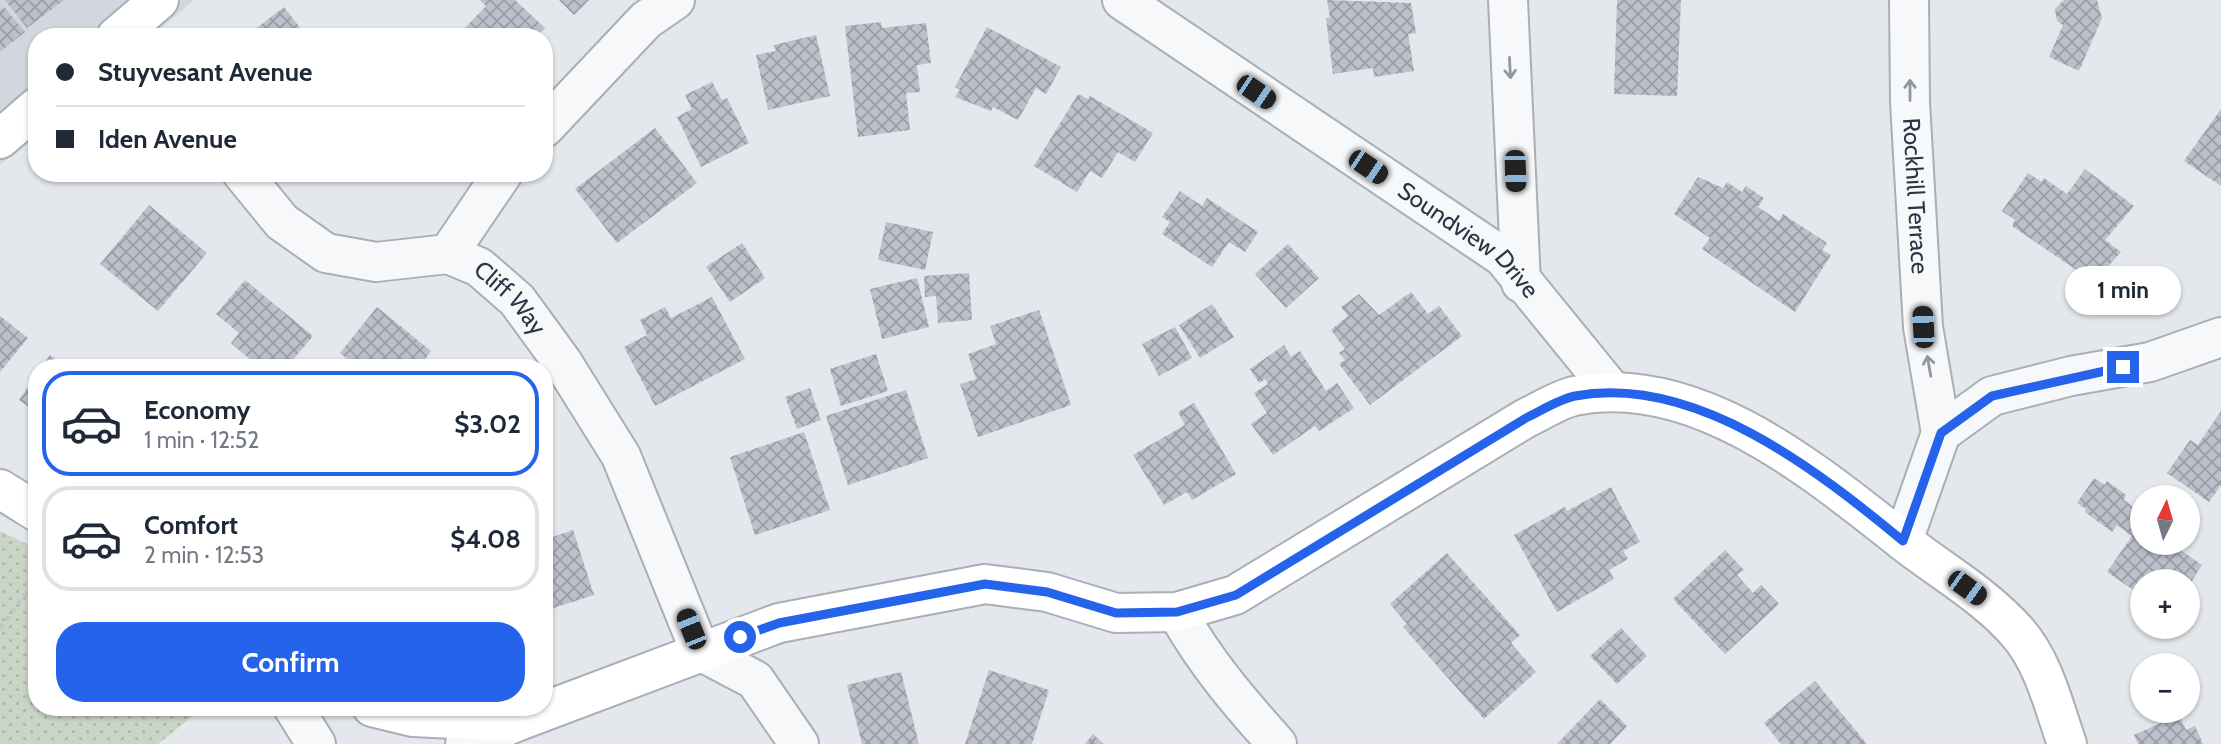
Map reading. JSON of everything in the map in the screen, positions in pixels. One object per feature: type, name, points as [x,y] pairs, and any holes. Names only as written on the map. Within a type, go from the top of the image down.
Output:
[{"type":"street","points":[[126,28],[159,0]]},
{"type":"street","points":[[553,118],[646,20],[675,0]]},
{"type":"street","name":"Soundview Drive","points":[[1122,0],[1503,257],[1521,283],[1612,393]]},
{"type":"street","points":[[1152,0],[1160,16],[1189,47]]},
{"type":"street","points":[[1508,0],[1521,283]]},
{"type":"street","name":"Rockhill Terrace","points":[[1909,0],[1910,102],[1923,327],[1941,433]]},
{"type":"street","points":[[0,139],[28,115]]},
{"type":"street","name":"Cliff Way","points":[[249,182],[282,222],[326,253],[376,262],[448,254],[479,267],[517,300],[563,363],[621,456],[700,651]]},
{"type":"street","points":[[448,254],[497,182]]},
{"type":"street","points":[[1903,541],[1941,433],[1992,396],[2071,376],[2150,362],[2221,337]]},
{"type":"street","points":[[553,708],[779,623],[985,584],[1047,592],[1116,613],[1177,612],[1236,595],[1526,418],[1572,397],[1612,393],[1655,396],[1720,415],[1847,494],[1903,541],[1988,604],[2020,634],[2038,664],[2067,744]]},
{"type":"street","points":[[0,489],[28,506]]},
{"type":"street","points":[[1177,612],[1199,652],[1236,700],[1277,744]]},
{"type":"street","points":[[700,651],[755,680],[799,744]]},
{"type":"street","points":[[299,716],[316,744]]},
{"type":"street","points":[[409,716],[516,722]]},
{"type":"street","points":[[465,744],[532,716]]},
{"type":"path","points":[[0,628],[28,591]]},
{"type":"shaded area","points":[[0,0],[194,0],[161,28],[28,28],[28,142],[0,165]]},
{"type":"green space","points":[[0,531],[28,545],[28,716],[193,716],[158,744],[0,744]]},
{"type":"building","points":[[5,0],[64,0],[27,28]]},
{"type":"building","points":[[480,0],[515,0],[545,28],[465,28],[486,6]]},
{"type":"building","points":[[559,0],[589,0],[574,15]]},
{"type":"building","points":[[1327,0],[1411,3],[1416,33],[1408,34],[1414,71],[1374,77],[1373,68],[1333,74],[1326,18],[1330,18]]},
{"type":"building","points":[[1617,0],[1681,0],[1677,96],[1614,94]]},
{"type":"building","points":[[2064,0],[2097,0],[2102,18],[2079,71],[2049,57],[2063,25],[2057,21],[2055,9]]},
{"type":"building","points":[[4,7],[25,32],[0,52],[0,10]]},
{"type":"building","points":[[284,7],[300,28],[257,28]]},
{"type":"building","points":[[881,22],[882,28],[926,23],[931,63],[917,65],[920,92],[906,93],[910,130],[858,137],[845,26]]},
{"type":"building","points":[[987,27],[1061,67],[1046,94],[1036,88],[1018,120],[993,107],[991,111],[955,97],[960,90],[955,87]]},
{"type":"building","points":[[816,35],[830,96],[768,110],[756,55],[776,51],[774,45]]},
{"type":"building","points":[[712,82],[722,100],[727,98],[749,143],[701,167],[677,117],[692,109],[685,95]]},
{"type":"building","points":[[1078,94],[1088,99],[1090,96],[1153,133],[1135,162],[1118,152],[1102,178],[1090,171],[1077,192],[1034,166]]},
{"type":"building","points":[[2221,109],[2221,186],[2184,161]]},
{"type":"building","points":[[655,128],[697,183],[617,243],[575,189]]},
{"type":"building","points":[[2085,169],[2134,206],[2105,240],[2121,252],[2094,282],[2012,226],[2015,220],[2002,211],[2028,173],[2042,182],[2044,178],[2067,194]]},
{"type":"building","points":[[1698,177],[1723,188],[1727,182],[1742,192],[1746,186],[1764,198],[1758,207],[1779,221],[1783,214],[1827,243],[1822,250],[1831,255],[1795,312],[1702,249],[1710,238],[1674,214]]},
{"type":"building","points":[[1180,191],[1202,206],[1207,198],[1258,232],[1245,252],[1229,242],[1212,267],[1162,234],[1170,222],[1162,217]]},
{"type":"building","points":[[149,205],[207,253],[158,311],[100,264]]},
{"type":"building","points":[[886,222],[933,232],[925,270],[878,260]]},
{"type":"building","points":[[742,243],[765,278],[730,302],[706,267]]},
{"type":"building","points":[[1288,244],[1319,278],[1286,308],[1255,274]]},
{"type":"building","points":[[969,273],[972,320],[938,323],[936,296],[925,297],[924,276]]},
{"type":"building","points":[[917,278],[929,327],[882,339],[870,289]]},
{"type":"building","points":[[245,280],[313,336],[294,359],[250,359],[231,343],[239,333],[216,314]]},
{"type":"building","points":[[1411,292],[1428,314],[1439,306],[1462,336],[1370,405],[1339,364],[1345,360],[1339,353],[1345,349],[1331,330],[1348,316],[1341,307],[1359,294],[1379,315]]},
{"type":"building","points":[[712,297],[745,359],[655,406],[624,347],[647,335],[640,320],[665,307],[671,318]]},
{"type":"building","points":[[1212,304],[1234,337],[1200,358],[1179,325]]},
{"type":"building","points":[[377,307],[431,351],[425,359],[347,359],[340,353]]},
{"type":"building","points":[[1039,310],[1071,405],[978,437],[960,384],[976,379],[968,354],[996,344],[990,326]]},
{"type":"building","points":[[0,316],[28,338],[0,372]]},
{"type":"building","points":[[1175,327],[1192,358],[1159,376],[1142,344]]},
{"type":"building","points":[[1284,345],[1291,357],[1300,351],[1326,391],[1337,383],[1354,408],[1319,431],[1315,426],[1273,455],[1251,424],[1267,413],[1254,393],[1268,384],[1265,379],[1259,383],[1250,369]]},
{"type":"building","points":[[876,354],[888,391],[841,406],[830,369]]},
{"type":"building","points":[[28,387],[28,406],[19,400]]},
{"type":"building","points":[[810,388],[821,420],[797,429],[785,397]]},
{"type":"building","points":[[906,390],[928,458],[848,485],[826,416]]},
{"type":"building","points":[[1194,403],[1236,474],[1192,500],[1187,492],[1164,505],[1133,455],[1185,425],[1178,412]]},
{"type":"building","points":[[2221,411],[2221,485],[2209,502],[2200,496],[2200,485],[2184,485],[2167,473],[2190,440],[2198,445]]},
{"type":"building","points":[[804,432],[830,510],[755,535],[730,457]]},
{"type":"building","points":[[2094,478],[2105,485],[2107,481],[2126,495],[2124,500],[2130,504],[2130,535],[2117,525],[2112,532],[2077,503]]},
{"type":"building","points":[[1611,487],[1640,542],[1623,551],[1628,559],[1609,570],[1614,579],[1557,612],[1514,535],[1565,507],[1567,511]]},
{"type":"building","points":[[573,530],[594,595],[553,608],[553,537]]},
{"type":"building","points":[[2130,539],[2130,555],[2188,555],[2202,565],[2199,569],[2130,569],[2130,588],[2107,572]]},
{"type":"building","points":[[1725,550],[1744,570],[1737,575],[1753,593],[1761,585],[1779,604],[1725,654],[1673,599]]},
{"type":"building","points":[[1447,553],[1520,635],[1511,643],[1536,672],[1484,719],[1403,627],[1407,624],[1390,604]]},
{"type":"building","points":[[1621,628],[1647,656],[1617,684],[1590,656]]},
{"type":"building","points":[[989,670],[1049,690],[1032,744],[965,744]]},
{"type":"building","points":[[901,672],[919,744],[862,744],[847,685]]},
{"type":"building","points":[[1815,681],[1867,744],[1781,744],[1764,723]]},
{"type":"building","points":[[1600,699],[1627,726],[1610,744],[1557,744]]},
{"type":"building","points":[[2161,723],[2183,723],[2186,730],[2195,726],[2203,744],[2138,744],[2134,735]]},
{"type":"building","points":[[1093,734],[1104,744],[1085,744]]},
{"type":"route","points":[[740,637],[779,623],[985,584],[1047,592],[1116,613],[1177,612],[1236,595],[1526,418],[1572,397],[1612,393],[1655,396],[1720,415],[1847,494],[1903,541],[1941,433],[1992,396],[2071,376],[2123,367]]}]
